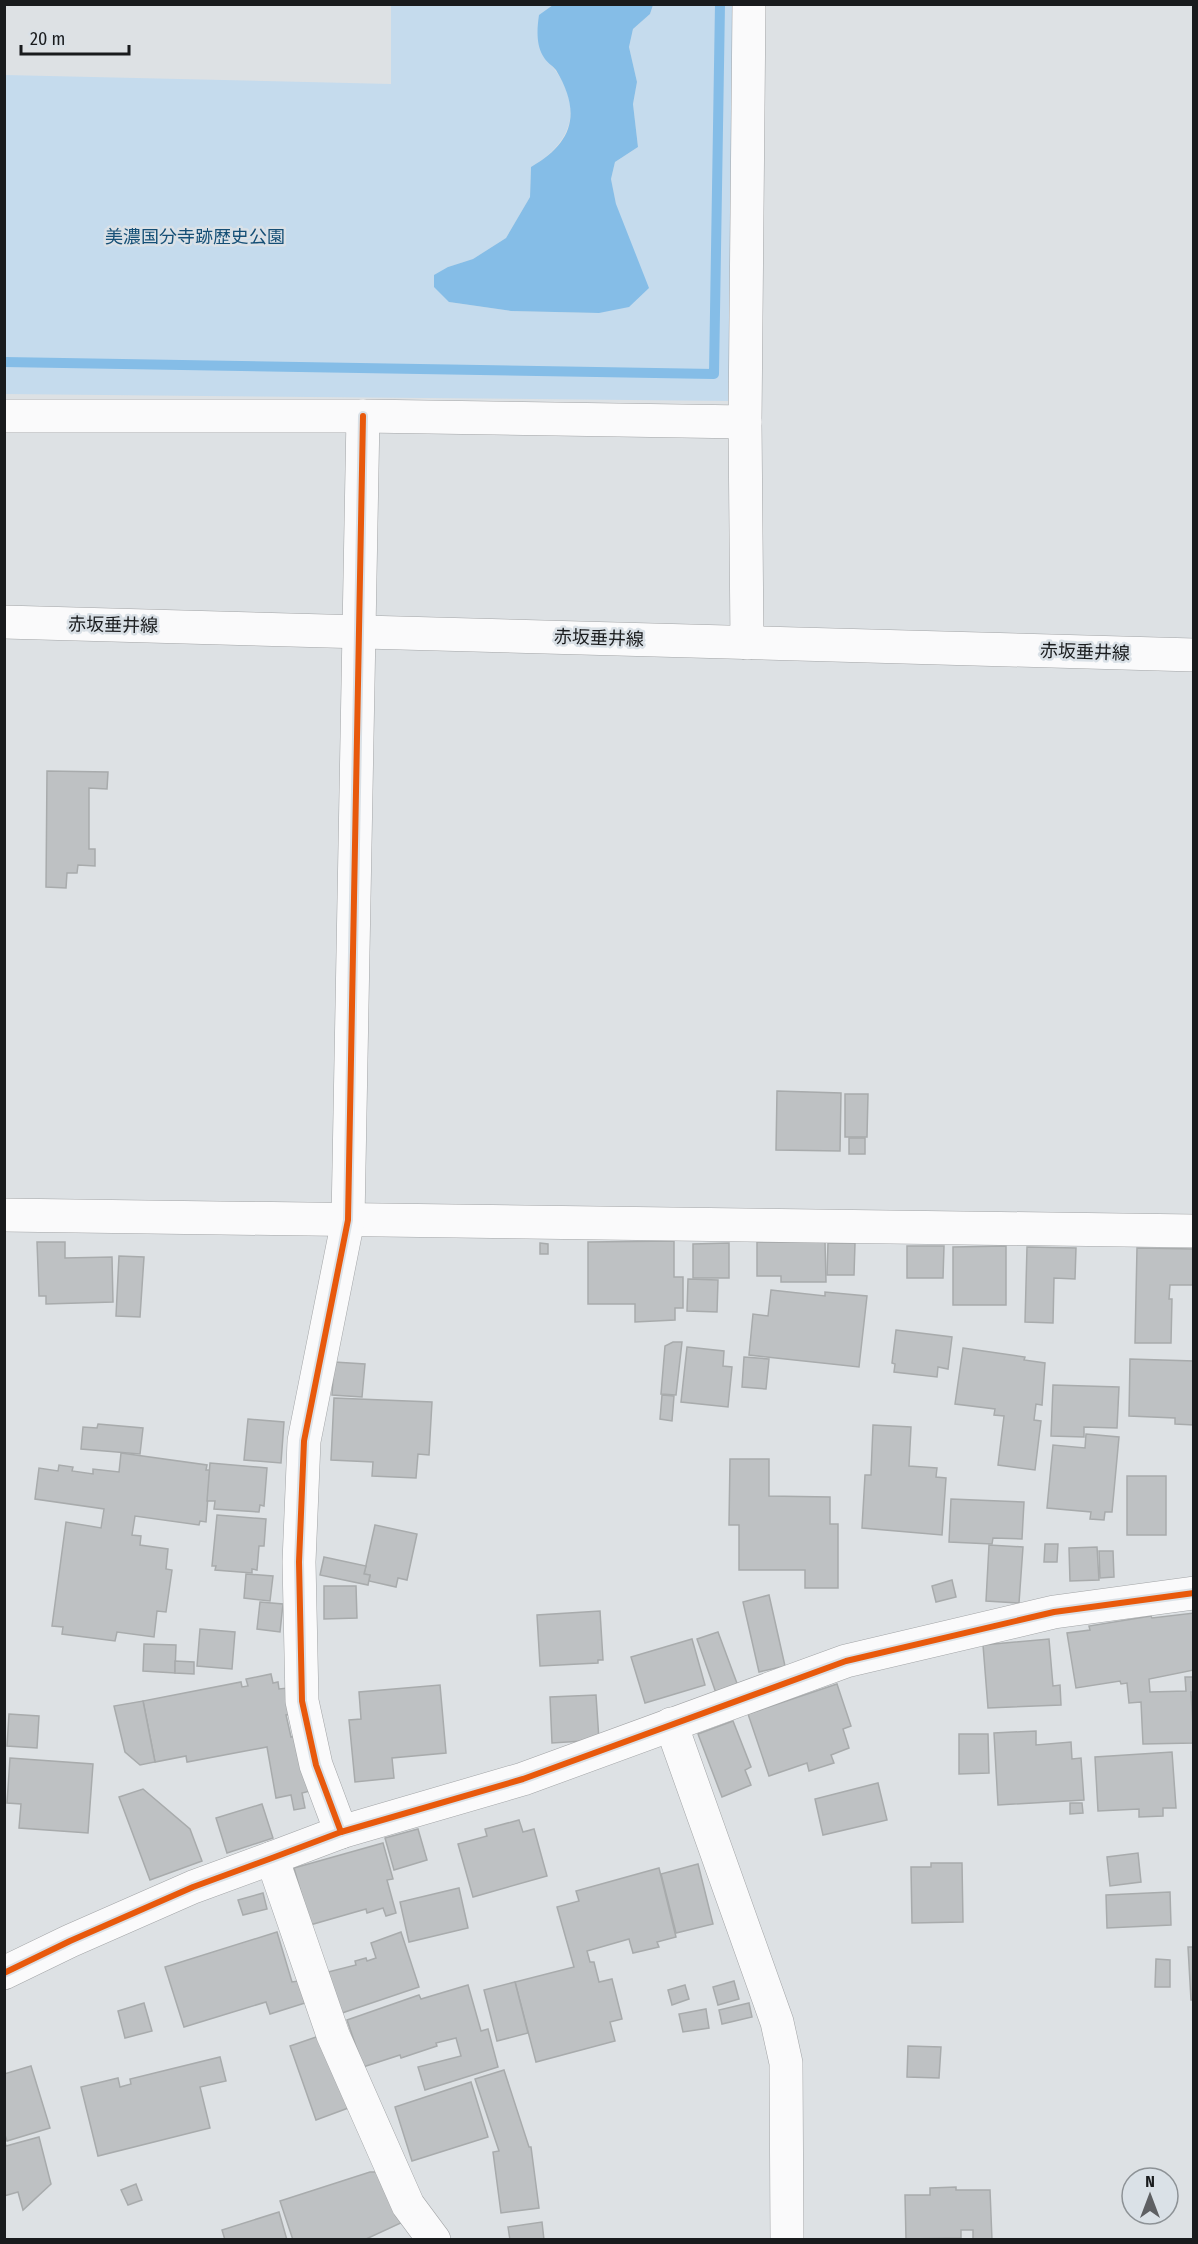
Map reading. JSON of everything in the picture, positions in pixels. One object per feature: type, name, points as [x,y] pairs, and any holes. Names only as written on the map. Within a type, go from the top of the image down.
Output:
[{"type":"street","points":[[747,643],[745,422],[749,4]]},
{"type":"street","points":[[4,416],[363,416],[745,422]]},
{"type":"street","points":[[341,1832],[316,1765],[302,1701],[299,1562],[304,1441],[348,1220],[363,416]]},
{"type":"street","name":"赤坂垂井線","points":[[4,622],[359,630],[1194,655]]},
{"type":"street","points":[[4,1215],[1194,1231]]},
{"type":"street","points":[[4,1973],[173,1896],[341,1832],[523,1779],[846,1661],[1054,1612],[1194,1593]]},
{"type":"street","points":[[671,1724],[777,2022],[786,2063],[787,2240]]},
{"type":"street","points":[[272,1858],[333,2035],[408,2205],[434,2240]]},
{"type":"green space","name":"美濃国分寺跡歴史公園","points":[[391,5],[553,5],[550,8],[543,56],[556,71],[570,101],[567,130],[547,156],[531,167],[530,197],[506,238],[473,259],[448,267],[449,302],[511,311],[599,313],[616,204],[611,179],[615,162],[638,147],[633,104],[637,82],[629,47],[633,29],[650,14],[653,5],[735,5],[731,401],[5,394],[5,75],[391,84]]},
{"type":"water","points":[[553,5],[653,5],[650,14],[633,29],[629,47],[637,82],[633,104],[638,147],[615,162],[611,179],[616,204],[649,288],[629,307],[599,313],[511,311],[449,302],[434,287],[434,275],[448,267],[473,259],[506,238],[530,197],[531,167],[556,148],[569,126],[571,113],[564,86],[556,70],[543,56],[538,41],[539,15]]},
{"type":"building","points":[[47,771],[108,772],[107,789],[89,788],[89,849],[95,849],[95,866],[78,865],[77,873],[67,873],[66,888],[46,887]]},
{"type":"building","points":[[777,1091],[841,1093],[840,1151],[776,1150]]},
{"type":"building","points":[[845,1094],[868,1094],[867,1137],[845,1137]]},
{"type":"building","points":[[849,1138],[865,1138],[865,1154],[849,1154]]},
{"type":"building","points":[[674,1241],[674,1277],[683,1277],[683,1308],[675,1308],[675,1320],[635,1322],[635,1304],[588,1304],[588,1242]]},
{"type":"building","points":[[37,1242],[65,1242],[65,1258],[112,1257],[113,1302],[46,1304],[46,1296],[39,1296]]},
{"type":"building","points":[[757,1242],[825,1242],[826,1282],[781,1282],[781,1276],[757,1276]]},
{"type":"building","points":[[540,1243],[548,1244],[548,1254],[540,1254]]},
{"type":"building","points":[[729,1243],[729,1278],[693,1278],[693,1244]]},
{"type":"building","points":[[828,1243],[855,1243],[854,1275],[827,1275]]},
{"type":"building","points":[[907,1246],[944,1246],[943,1278],[907,1278]]},
{"type":"building","points":[[1006,1246],[1006,1305],[953,1305],[953,1247]]},
{"type":"building","points":[[1027,1247],[1076,1248],[1075,1279],[1054,1278],[1053,1323],[1025,1322]]},
{"type":"building","points":[[1137,1248],[1194,1249],[1194,1285],[1170,1285],[1171,1343],[1135,1343]]},
{"type":"building","points":[[119,1256],[144,1257],[140,1317],[116,1316]]},
{"type":"building","points":[[688,1279],[718,1280],[717,1312],[687,1311]]},
{"type":"building","points":[[771,1290],[825,1296],[825,1292],[867,1296],[859,1367],[749,1355],[753,1314],[768,1316]]},
{"type":"building","points":[[896,1330],[952,1337],[948,1369],[938,1367],[937,1377],[894,1372],[895,1364],[892,1363]]},
{"type":"building","points":[[673,1342],[682,1342],[676,1395],[661,1394],[665,1346]]},
{"type":"building","points":[[687,1347],[724,1351],[723,1366],[732,1367],[728,1407],[681,1402]]},
{"type":"building","points":[[963,1348],[1025,1357],[1024,1360],[1045,1363],[1042,1405],[1036,1404],[1034,1420],[1041,1421],[1035,1470],[998,1465],[1004,1416],[994,1415],[995,1409],[955,1404]]},
{"type":"building","points":[[744,1357],[769,1359],[766,1389],[742,1387]]},
{"type":"building","points":[[1130,1359],[1194,1361],[1194,1425],[1175,1424],[1175,1418],[1129,1416]]},
{"type":"building","points":[[334,1362],[365,1364],[362,1397],[332,1395]]},
{"type":"building","points":[[1053,1385],[1119,1387],[1117,1428],[1084,1427],[1084,1437],[1051,1436]]},
{"type":"building","points":[[662,1395],[674,1396],[672,1421],[660,1419]]},
{"type":"building","points":[[334,1398],[432,1402],[429,1455],[418,1454],[416,1478],[372,1476],[373,1462],[331,1460]]},
{"type":"building","points":[[248,1419],[284,1422],[281,1463],[244,1460]]},
{"type":"building","points":[[98,1424],[143,1428],[140,1454],[81,1449],[83,1427],[97,1428]]},
{"type":"building","points":[[873,1425],[911,1427],[909,1466],[937,1468],[936,1477],[946,1478],[942,1535],[862,1528],[865,1475],[871,1475]]},
{"type":"building","points":[[1086,1434],[1119,1437],[1112,1512],[1105,1512],[1104,1520],[1090,1519],[1091,1512],[1047,1508],[1053,1445],[1085,1448]]},
{"type":"building","points":[[121,1453],[207,1465],[206,1470],[210,1470],[206,1522],[200,1521],[199,1525],[135,1516],[132,1535],[141,1536],[140,1545],[168,1549],[166,1569],[172,1570],[166,1612],[157,1611],[154,1637],[117,1632],[115,1641],[62,1634],[63,1627],[52,1626],[66,1522],[101,1528],[104,1509],[35,1499],[39,1468],[58,1471],[59,1465],[73,1467],[72,1471],[93,1474],[93,1469],[119,1472]]},
{"type":"building","points":[[730,1459],[769,1459],[769,1496],[830,1497],[830,1524],[838,1524],[838,1588],[805,1588],[805,1570],[739,1570],[739,1525],[729,1525]]},
{"type":"building","points":[[210,1463],[267,1468],[264,1506],[260,1505],[259,1512],[214,1509],[215,1501],[207,1501]]},
{"type":"building","points":[[1127,1476],[1166,1476],[1166,1535],[1127,1535]]},
{"type":"building","points":[[951,1499],[1024,1502],[1022,1539],[993,1538],[992,1544],[949,1542]]},
{"type":"building","points":[[217,1515],[266,1519],[264,1546],[259,1546],[257,1570],[252,1569],[252,1573],[215,1570],[216,1566],[212,1566]]},
{"type":"building","points":[[375,1525],[417,1534],[407,1580],[398,1578],[396,1587],[369,1581],[370,1575],[364,1574]]},
{"type":"building","points":[[1045,1544],[1058,1544],[1057,1562],[1044,1562]]},
{"type":"building","points":[[989,1545],[1023,1547],[1019,1603],[986,1601]]},
{"type":"building","points":[[1097,1547],[1099,1580],[1070,1581],[1069,1548]]},
{"type":"building","points":[[1099,1551],[1113,1551],[1114,1577],[1100,1578]]},
{"type":"building","points":[[324,1557],[366,1566],[364,1574],[370,1575],[368,1585],[320,1575]]},
{"type":"building","points":[[246,1574],[273,1576],[270,1601],[244,1598]]},
{"type":"building","points":[[952,1580],[956,1597],[936,1602],[932,1586]]},
{"type":"building","points":[[324,1586],[356,1586],[357,1618],[324,1619]]},
{"type":"building","points":[[769,1595],[785,1666],[759,1672],[743,1602]]},
{"type":"building","points":[[260,1602],[283,1604],[280,1632],[257,1629]]},
{"type":"building","points":[[600,1611],[603,1660],[598,1660],[598,1663],[540,1666],[537,1615]]},
{"type":"building","points":[[1194,1613],[1194,1670],[1149,1679],[1150,1692],[1186,1691],[1185,1677],[1194,1677],[1194,1692],[1191,1692],[1194,1743],[1143,1744],[1141,1702],[1129,1703],[1127,1683],[1121,1684],[1120,1681],[1076,1688],[1067,1633],[1090,1630],[1089,1626],[1151,1616],[1152,1618]]},
{"type":"building","points":[[200,1629],[235,1632],[232,1669],[197,1666]]},
{"type":"building","points":[[718,1632],[738,1686],[716,1693],[697,1639]]},
{"type":"building","points":[[692,1639],[705,1685],[645,1703],[631,1657]]},
{"type":"building","points":[[1049,1639],[1053,1686],[1060,1685],[1061,1705],[988,1708],[983,1645]]},
{"type":"building","points":[[144,1644],[176,1645],[175,1673],[143,1671]]},
{"type":"building","points":[[175,1661],[194,1662],[194,1674],[175,1673]]},
{"type":"building","points":[[271,1674],[273,1683],[278,1682],[279,1689],[288,1688],[293,1714],[286,1715],[291,1737],[300,1735],[310,1791],[302,1793],[305,1808],[294,1810],[291,1795],[276,1798],[267,1747],[187,1762],[186,1756],[155,1762],[143,1701],[241,1682],[242,1687],[248,1686],[246,1679]]},
{"type":"building","points":[[837,1684],[851,1726],[843,1729],[849,1748],[831,1755],[834,1763],[809,1771],[807,1763],[769,1776],[748,1714]]},
{"type":"building","points":[[440,1685],[446,1753],[392,1758],[394,1778],[355,1782],[349,1720],[361,1719],[359,1692]]},
{"type":"building","points":[[596,1695],[599,1740],[552,1743],[550,1697]]},
{"type":"building","points":[[143,1701],[155,1762],[140,1765],[125,1752],[114,1706]]},
{"type":"building","points":[[9,1714],[39,1716],[37,1748],[7,1746]]},
{"type":"building","points":[[733,1721],[751,1767],[745,1770],[751,1785],[722,1797],[698,1734]]},
{"type":"building","points":[[1036,1731],[1036,1745],[1071,1742],[1072,1759],[1081,1758],[1084,1800],[998,1805],[994,1733]]},
{"type":"building","points":[[959,1734],[988,1734],[989,1773],[959,1774]]},
{"type":"building","points":[[1172,1752],[1176,1808],[1163,1808],[1163,1816],[1139,1817],[1139,1809],[1098,1811],[1095,1757]]},
{"type":"building","points":[[10,1758],[93,1764],[88,1833],[19,1828],[21,1804],[7,1803]]},
{"type":"building","points":[[878,1783],[887,1820],[823,1835],[815,1799]]},
{"type":"building","points":[[143,1789],[190,1829],[202,1861],[150,1880],[119,1797]]},
{"type":"building","points":[[1070,1803],[1082,1803],[1083,1813],[1070,1814]]},
{"type":"building","points":[[262,1804],[273,1838],[227,1853],[216,1818]]},
{"type":"building","points":[[519,1820],[523,1832],[534,1829],[547,1876],[473,1897],[458,1844],[487,1836],[485,1829]]},
{"type":"building","points":[[418,1829],[427,1860],[394,1870],[385,1838]]},
{"type":"building","points":[[383,1843],[393,1879],[387,1880],[396,1913],[386,1916],[383,1908],[367,1913],[366,1909],[310,1925],[294,1868]]},
{"type":"building","points":[[1138,1853],[1141,1882],[1110,1886],[1107,1857]]},
{"type":"building","points":[[931,1863],[962,1863],[963,1922],[912,1923],[911,1867],[931,1867]]},
{"type":"building","points":[[698,1864],[713,1924],[676,1933],[661,1874]]},
{"type":"building","points":[[659,1868],[676,1937],[657,1942],[659,1947],[633,1953],[629,1939],[587,1951],[590,1962],[594,1962],[599,1982],[612,1979],[622,2019],[610,2022],[615,2041],[536,2062],[515,1982],[574,1967],[557,1907],[579,1901],[576,1891]]},
{"type":"building","points":[[459,1888],[468,1928],[409,1942],[400,1902]]},
{"type":"building","points":[[1170,1892],[1171,1925],[1107,1928],[1106,1895]]},
{"type":"building","points":[[263,1893],[267,1909],[243,1915],[238,1900]]},
{"type":"building","points":[[277,1932],[292,1982],[298,1981],[305,2003],[270,2014],[266,2002],[184,2027],[165,1967]]},
{"type":"building","points":[[401,1932],[419,1987],[342,2013],[328,1972],[356,1965],[355,1961],[376,1958],[371,1943]]},
{"type":"building","points":[[1188,1947],[1194,1947],[1194,2000],[1191,2000]]},
{"type":"building","points":[[1156,1959],[1170,1960],[1170,1987],[1155,1987]]},
{"type":"building","points":[[734,1981],[739,1999],[718,2005],[713,1987]]},
{"type":"building","points":[[515,1982],[528,2033],[497,2041],[484,1990]]},
{"type":"building","points":[[468,1985],[481,2031],[488,2029],[498,2067],[425,2090],[418,2067],[461,2056],[456,2038],[436,2043],[437,2046],[401,2058],[400,2055],[363,2067],[347,2020],[419,1995],[421,1999]]},
{"type":"building","points":[[685,1985],[689,1999],[672,2005],[668,1990]]},
{"type":"building","points":[[144,2003],[152,2031],[125,2038],[118,2011]]},
{"type":"building","points":[[749,2003],[752,2017],[722,2024],[719,2010]]},
{"type":"building","points":[[706,2009],[709,2028],[683,2032],[679,2014]]},
{"type":"building","points":[[325,2034],[351,2107],[316,2120],[290,2046]]},
{"type":"building","points":[[908,2046],[941,2047],[939,2078],[907,2077]]},
{"type":"building","points":[[220,2057],[226,2081],[200,2087],[210,2128],[98,2156],[81,2087],[118,2078],[120,2087],[131,2084],[130,2079]]},
{"type":"building","points":[[31,2066],[50,2128],[7,2141],[4,2132],[4,2074]]},
{"type":"building","points":[[504,2070],[529,2147],[531,2147],[539,2208],[501,2213],[493,2152],[499,2151],[475,2079]]},
{"type":"building","points":[[471,2082],[488,2137],[412,2161],[395,2107]]},
{"type":"building","points":[[39,2137],[51,2184],[23,2210],[18,2192],[4,2196],[4,2138],[6,2146]]},
{"type":"building","points":[[370,2172],[379,2172],[403,2222],[364,2240],[293,2240],[280,2201]]},
{"type":"building","points":[[136,2184],[142,2200],[128,2205],[121,2190]]},
{"type":"building","points":[[956,2187],[956,2190],[990,2190],[992,2240],[973,2240],[973,2230],[961,2230],[961,2238],[906,2239],[905,2195],[930,2195],[930,2188]]},
{"type":"building","points":[[279,2212],[287,2240],[225,2240],[222,2230]]},
{"type":"building","points":[[542,2222],[544,2240],[510,2240],[508,2227]]},
{"type":"waterway","points":[[4,362],[714,374],[720,4]]},
{"type":"cycle path","points":[[341,1832],[316,1765],[302,1701],[299,1562],[304,1441],[348,1220],[363,416]]},
{"type":"cycle path","points":[[4,1973],[193,1887],[341,1832],[523,1779],[846,1661],[1054,1612],[1194,1593]]}]
